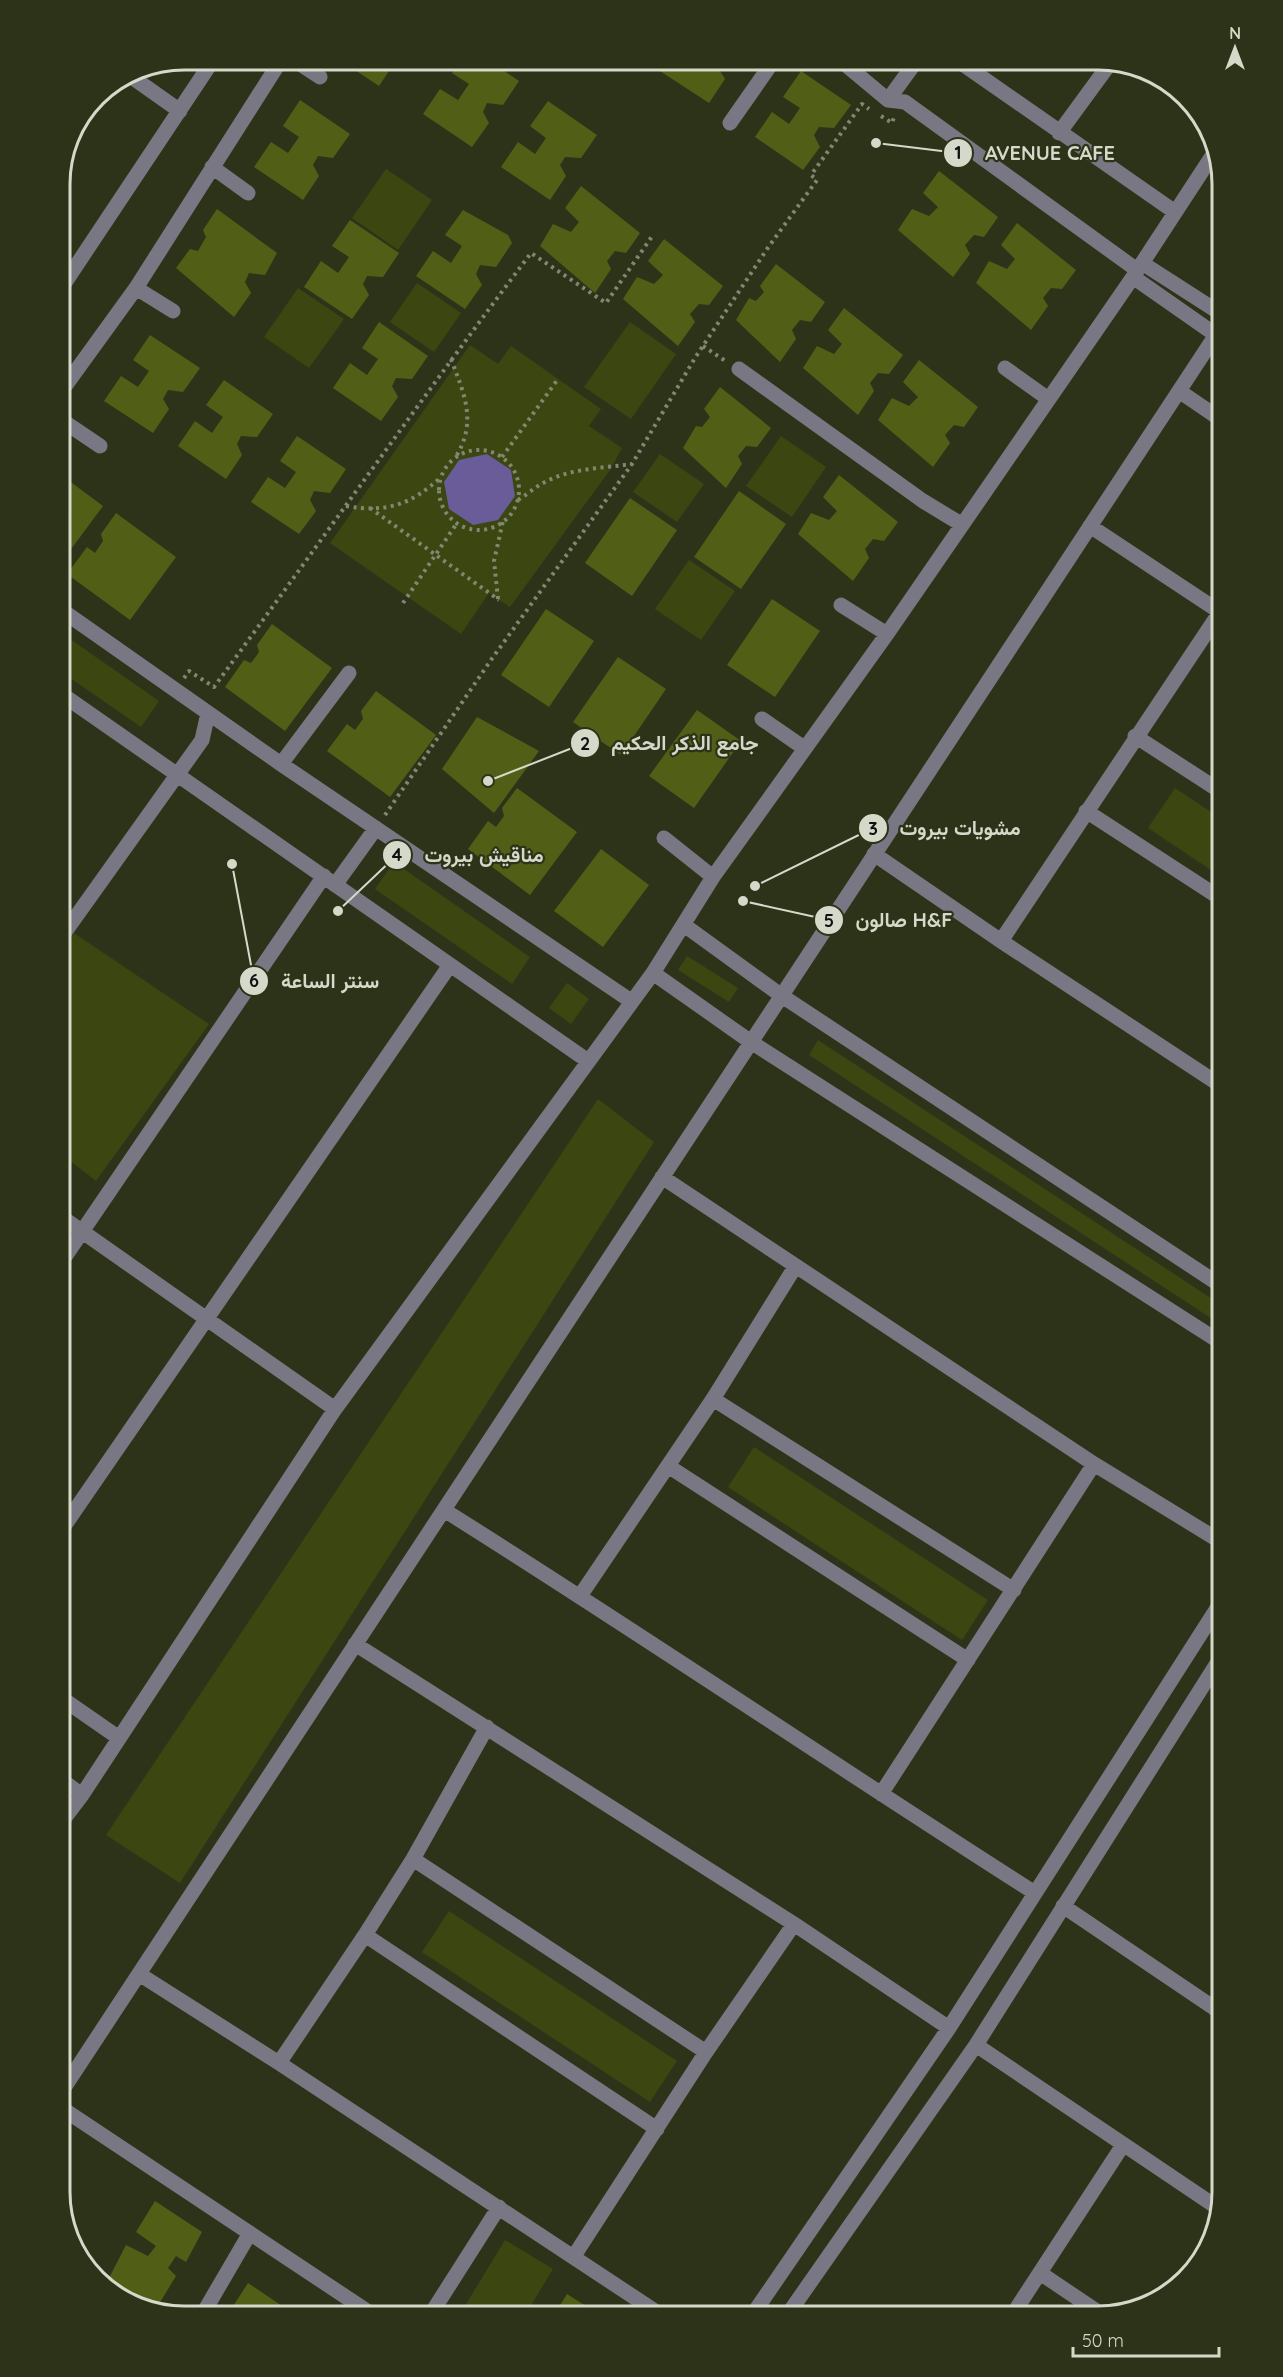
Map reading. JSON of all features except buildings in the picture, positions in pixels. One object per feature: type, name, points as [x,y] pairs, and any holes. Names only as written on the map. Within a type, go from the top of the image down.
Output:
[{"type":"street","points":[[71,274],[206,71]]},
{"type":"street","points":[[71,378],[136,288],[273,71]]},
{"type":"street","points":[[311,71],[320,77]]},
{"type":"street","points":[[730,123],[766,71]]},
{"type":"street","points":[[853,71],[888,100],[905,102],[1212,323]]},
{"type":"street","points":[[888,100],[909,71]]},
{"type":"street","points":[[972,71],[1175,212]]},
{"type":"street","points":[[1059,133],[1104,71]]},
{"type":"street","points":[[137,81],[180,111]]},
{"type":"street","points":[[70,1811],[335,1409],[653,973],[713,877],[886,634],[1137,270],[1210,160]]},
{"type":"street","points":[[212,167],[248,193]]},
{"type":"street","points":[[1137,270],[1212,309]]},
{"type":"street","points":[[136,288],[173,311]]},
{"type":"street","points":[[70,2079],[1212,341]]},
{"type":"street","points":[[1005,368],[1047,398]]},
{"type":"street","points":[[739,369],[923,501],[961,524]]},
{"type":"street","points":[[1179,391],[1212,414]]},
{"type":"street","points":[[71,426],[100,446]]},
{"type":"street","points":[[1090,526],[1212,607]]},
{"type":"street","points":[[840,605],[886,634]]},
{"type":"street","points":[[71,617],[281,764],[631,1001]]},
{"type":"street","points":[[1001,941],[1135,736],[1212,626]]},
{"type":"street","points":[[281,764],[349,673]]},
{"type":"street","points":[[71,700],[588,1061]]},
{"type":"street","points":[[71,924],[202,740],[208,713]]},
{"type":"street","points":[[762,719],[804,748]]},
{"type":"street","points":[[1135,736],[1212,786]]},
{"type":"street","points":[[1086,811],[1212,893]]},
{"type":"street","points":[[70,1249],[330,880],[376,828]]},
{"type":"street","points":[[664,838],[713,877]]},
{"type":"street","points":[[874,854],[1001,941],[1212,1080]]},
{"type":"street","points":[[684,925],[782,996],[1212,1280]]},
{"type":"street","points":[[70,1517],[450,965]]},
{"type":"street","points":[[653,973],[751,1042],[1212,1337]]},
{"type":"street","points":[[662,1177],[1094,1464],[1212,1536]]},
{"type":"street","points":[[70,1223],[335,1409]]},
{"type":"street","points":[[580,1596],[713,1399],[795,1267]]},
{"type":"street","points":[[713,1399],[1014,1590]]},
{"type":"street","points":[[881,1794],[1094,1464]]},
{"type":"street","points":[[668,1466],[968,1660]]},
{"type":"street","points":[[444,1510],[1035,1893]]},
{"type":"street","points":[[759,2306],[950,2028],[1212,1616]]},
{"type":"street","points":[[355,1644],[794,1924],[950,2028]]},
{"type":"street","points":[[794,2306],[976,2045],[1212,1671]]},
{"type":"street","points":[[70,1703],[119,1738]]},
{"type":"street","points":[[279,2063],[366,1935],[413,1858],[487,1727]]},
{"type":"street","points":[[70,1786],[82,1795]]},
{"type":"street","points":[[413,1858],[706,2052]]},
{"type":"street","points":[[1063,1906],[1212,2001]]},
{"type":"street","points":[[574,2256],[706,2052],[794,1924]]},
{"type":"street","points":[[366,1935],[657,2129]]},
{"type":"street","points":[[139,1974],[279,2063],[648,2306]]},
{"type":"street","points":[[976,2045],[1212,2204]]},
{"type":"street","points":[[70,2114],[360,2306]]},
{"type":"street","points":[[1018,2306],[1123,2145]]},
{"type":"street","points":[[436,2306],[499,2207]]},
{"type":"street","points":[[207,2306],[250,2233]]},
{"type":"street","points":[[1040,2273],[1089,2306]]},
{"type":"path","points":[[376,828],[491,660],[632,465],[703,346],[767,249],[817,180],[809,175],[862,104],[892,123],[905,102]]},
{"type":"path","points":[[175,691],[189,671],[214,687],[451,359],[531,253],[606,303],[653,235]]},
{"type":"path","points":[[703,346],[739,369]]},
{"type":"path","points":[[346,506],[384,509],[400,505],[415,498],[442,476],[465,435],[467,418],[466,396],[451,359]]},
{"type":"path","points":[[502,457],[558,379]]},
{"type":"path","points":[[442,476],[440,496],[449,515],[469,528],[482,529],[496,526],[515,508],[519,482],[514,469],[502,457],[493,452],[480,450],[467,452],[454,458]]},
{"type":"path","points":[[518,500],[555,477],[578,471],[632,465]]},
{"type":"path","points":[[370,508],[499,600],[494,561],[503,521]]},
{"type":"path","points":[[403,603],[457,522]]},
{"type":"green space","points":[[386,169],[432,200],[398,250],[352,218]]},
{"type":"green space","points":[[417,283],[461,313],[434,352],[390,322]]},
{"type":"green space","points":[[298,288],[344,319],[309,368],[264,337]]},
{"type":"green space","points":[[630,322],[676,354],[631,419],[584,387]]},
{"type":"green space","points":[[470,345],[498,364],[511,346],[601,409],[589,426],[622,448],[610,470],[510,607],[489,593],[461,634],[330,543]]},
{"type":"green space","points":[[781,436],[826,467],[792,517],[746,486]]},
{"type":"green space","points":[[660,454],[704,484],[677,522],[633,492]]},
{"type":"green space","points":[[689,560],[735,591],[701,640],[655,609]]},
{"type":"green space","points":[[71,640],[159,701],[141,727],[71,678]]},
{"type":"green space","points":[[1175,788],[1212,813],[1212,871],[1148,828]]},
{"type":"green space","points":[[394,862],[530,957],[512,984],[375,889]]},
{"type":"green space","points":[[74,933],[209,1024],[96,1181],[71,1161],[71,938]]},
{"type":"green space","points":[[687,956],[738,988],[729,1002],[678,970]]},
{"type":"green space","points":[[567,983],[589,999],[571,1024],[549,1008]]},
{"type":"green space","points":[[818,1040],[1212,1299],[1212,1319],[809,1055]]},
{"type":"green space","points":[[598,1099],[654,1142],[180,1883],[106,1835]]},
{"type":"green space","points":[[754,1447],[988,1600],[962,1640],[728,1487]]},
{"type":"green space","points":[[449,1911],[677,2061],[650,2102],[422,1952]]},
{"type":"green space","points":[[505,2240],[553,2269],[531,2306],[465,2306]]},
{"type":"shaded area","points":[[487,454],[511,470],[515,496],[498,520],[473,525],[449,509],[444,482],[459,460]]},
{"type":"place","name":"AVENUE CAFE","points":[[876,143]]},
{"type":"place","name":"جامع الذكر الحكيم","points":[[488,781]]},
{"type":"place","name":"سنتر الساعة","points":[[232,864]]},
{"type":"place","name":"مشويات بيروت","points":[[755,886]]},
{"type":"place","name":"صالون H&F","points":[[743,901]]},
{"type":"place","name":"مناقيش بيروت","points":[[338,911]]}]
